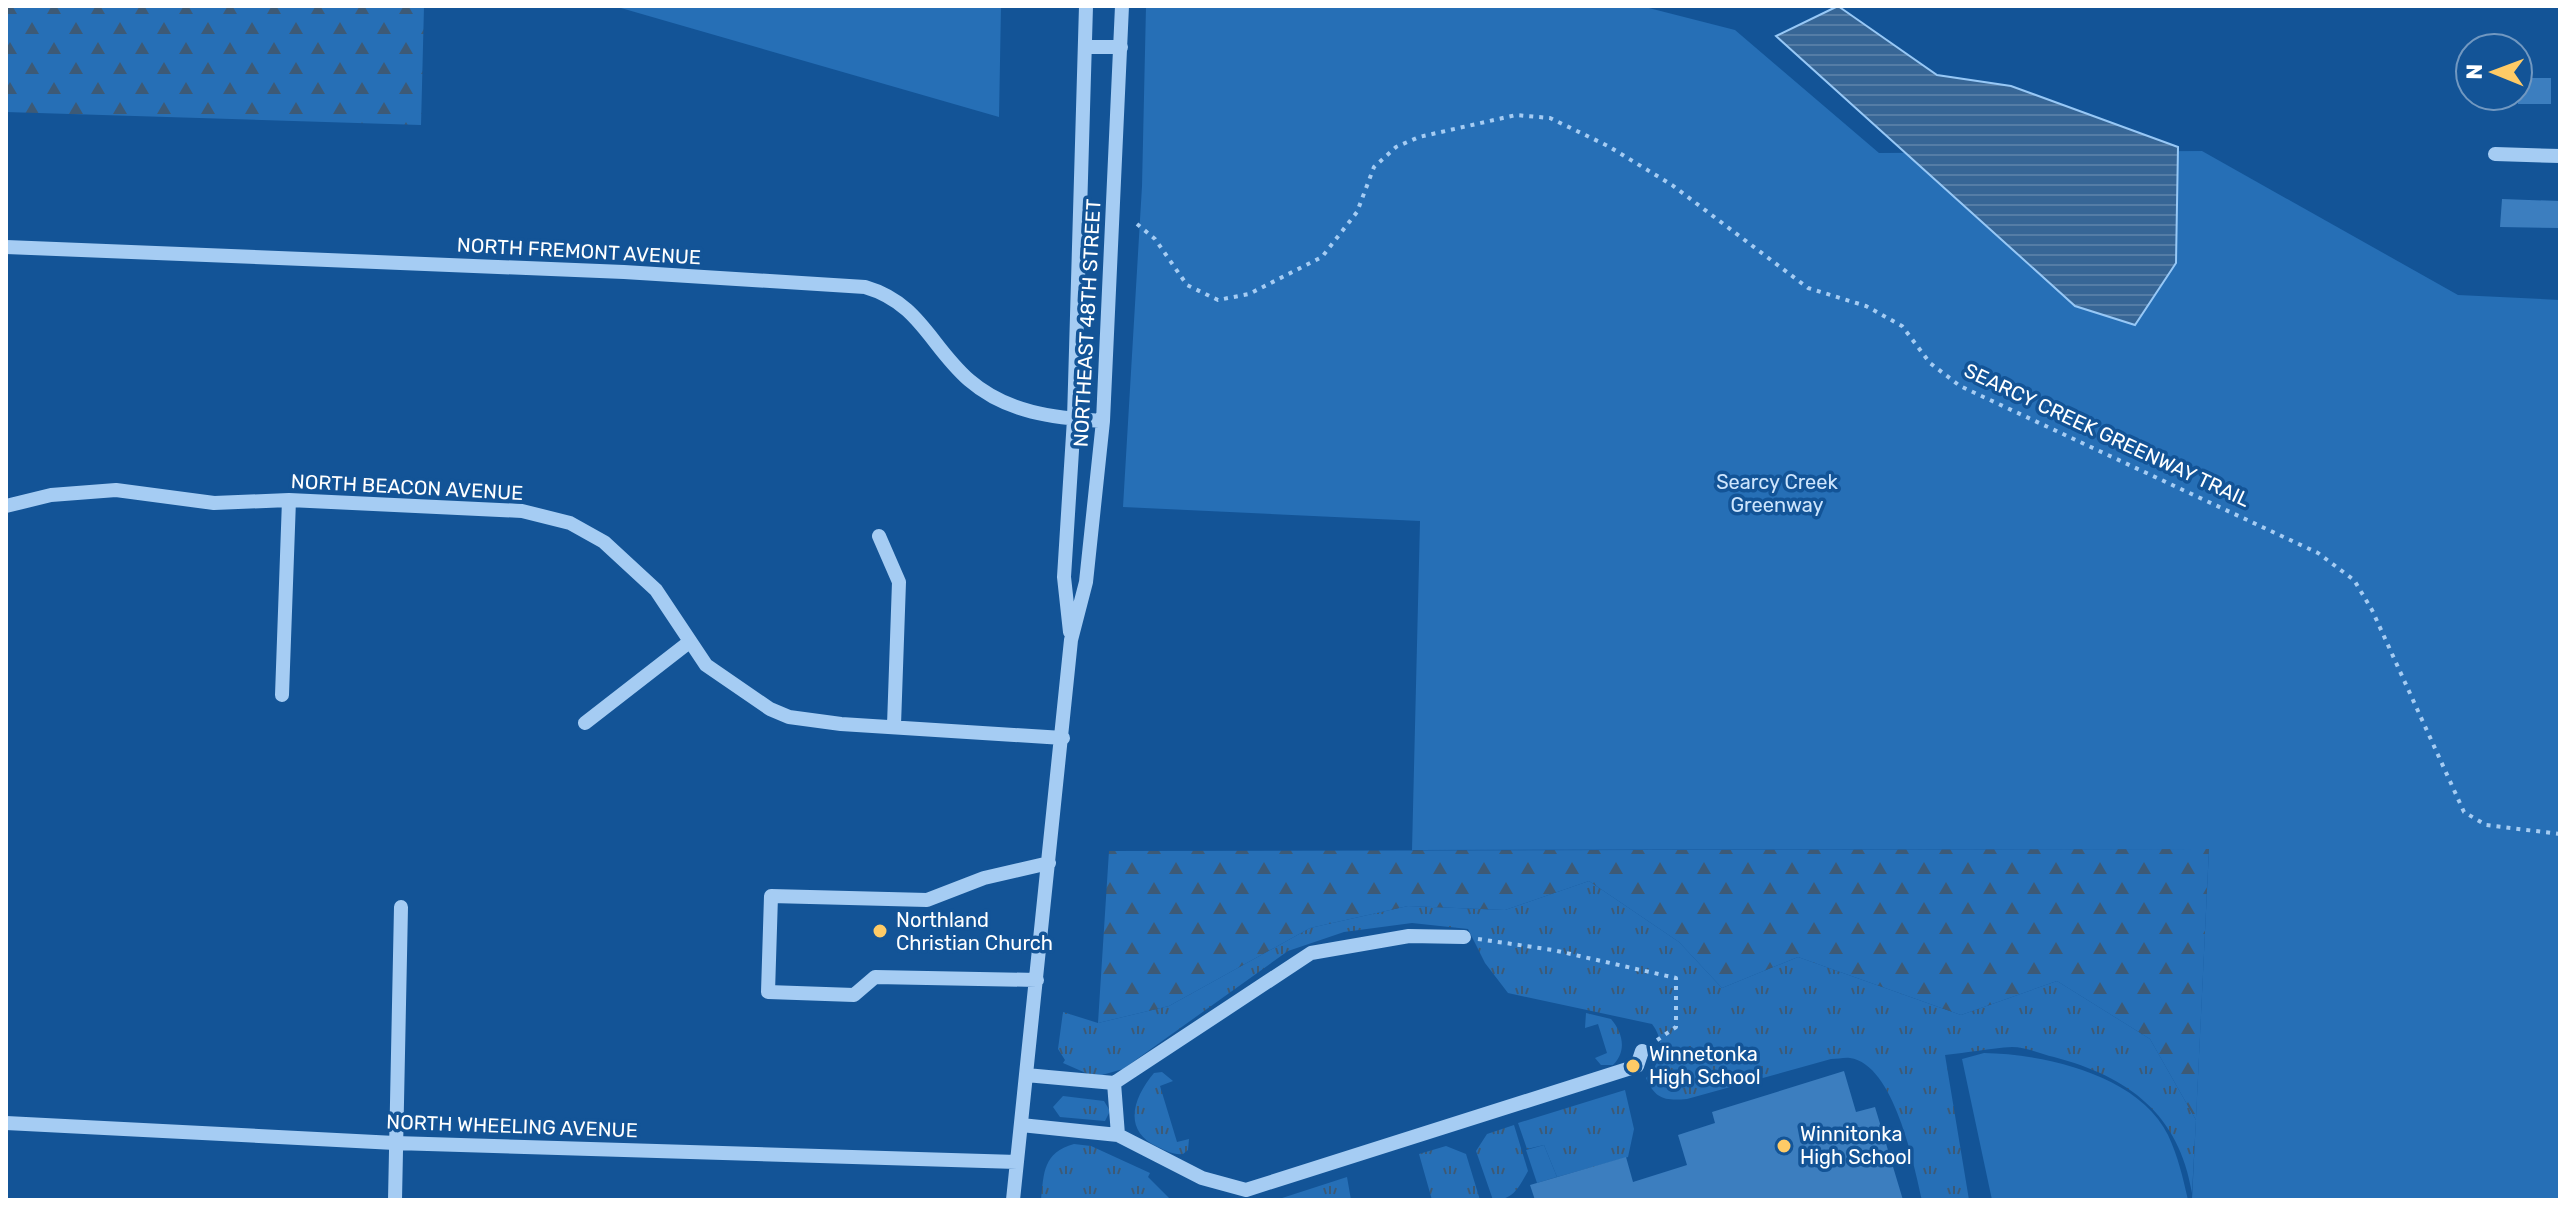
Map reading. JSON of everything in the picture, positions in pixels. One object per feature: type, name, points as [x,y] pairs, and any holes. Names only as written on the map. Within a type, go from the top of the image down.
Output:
[{"type":"street","name":"NORTHEAST 48TH STREET","points":[[1071,640],[1064,577],[1074,419],[1086,6]]},
{"type":"street","name":"NORTHEAST 48TH STREET","points":[[1013,1200],[1071,640],[1086,582],[1103,421],[1122,6]]},
{"type":"street","points":[[1085,47],[1121,47]]},
{"type":"street","points":[[2495,154],[2560,156]]},
{"type":"street","name":"NORTH FREMONT AVENUE","points":[[6,247],[624,272],[865,287],[890,296],[911,310],[950,360],[988,395],[1037,415],[1103,421]]},
{"type":"street","name":"NORTH BEACON AVENUE","points":[[6,506],[83,491],[116,490],[214,503],[289,500],[522,511],[570,523],[604,542],[644,576],[706,665],[770,709],[789,717],[841,724],[1063,738]]},
{"type":"street","points":[[282,695],[289,500]]},
{"type":"street","points":[[879,536],[899,582],[894,725]]},
{"type":"street","points":[[585,723],[688,643]]},
{"type":"street","points":[[1037,980],[875,977],[854,995],[768,992],[771,896],[927,900],[984,878],[1049,863]]},
{"type":"street","points":[[395,1200],[401,907]]},
{"type":"street","points":[[1026,1075],[1114,1083],[1311,953],[1409,936],[1464,937]]},
{"type":"street","points":[[1021,1125],[1118,1135],[1202,1178],[1246,1190],[1637,1066],[1642,1051]]},
{"type":"street","points":[[1114,1083],[1118,1135]]},
{"type":"street","name":"NORTH WHEELING AVENUE","points":[[6,1123],[395,1143],[1017,1162]]},
{"type":"path","name":"SEARCY CREEK GREENWAY TRAIL","points":[[1137,224],[1155,239],[1187,285],[1218,300],[1249,294],[1322,257],[1357,212],[1374,167],[1396,147],[1419,137],[1516,115],[1550,118],[1608,146],[1672,185],[1808,288],[1866,306],[1902,326],[1930,363],[1960,386],[2318,553],[2354,580],[2372,610],[2464,812],[2486,825],[2560,834]]},
{"type":"path","points":[[1464,937],[1553,950],[1676,978],[1676,1027],[1642,1051]]},
{"type":"green space","points":[[6,6],[424,6],[421,125],[6,112]]},
{"type":"green space","points":[[614,6],[1001,6],[999,117]]},
{"type":"green space","name":"Searcy Creek Greenway","points":[[1146,6],[1641,6],[1735,30],[1879,153],[2202,151],[2458,295],[2560,300],[2560,1200],[2192,1200],[2209,849],[1412,850],[1420,521],[1123,507],[1142,186]]},
{"type":"green space","points":[[2209,849],[2196,1120],[2150,1039],[2057,981],[1961,1015],[1798,957],[1722,988],[1679,942],[1589,881],[1505,910],[1408,906],[1310,928],[1169,1006],[1098,1023],[1109,851]]},
{"type":"green space","points":[[1589,881],[1679,942],[1722,988],[1798,957],[1961,1015],[2057,981],[2150,1039],[2196,1120],[2192,1193],[2176,1141],[2146,1103],[2127,1088],[2081,1065],[2012,1047],[1945,1055],[1969,1200],[1922,1200],[1900,1118],[1879,1078],[1865,1064],[1850,1058],[1831,1059],[1687,1099],[1662,1097],[1646,1078],[1660,1052],[1659,1038],[1652,1024],[1508,993],[1485,963],[1468,929],[1412,923],[1344,932],[1288,951],[1123,1069],[1095,1077],[1063,1063],[1065,1060],[1058,1049],[1063,1012],[1098,1023],[1169,1006],[1310,928],[1408,906],[1505,910]]},
{"type":"green space","points":[[1586,1013],[1611,1019],[1618,1030],[1622,1048],[1613,1065],[1601,1065],[1595,1058],[1607,1053],[1598,1024],[1585,1028]]},
{"type":"green space","points":[[1984,1053],[2008,1054],[2061,1064],[2113,1083],[2135,1097],[2154,1114],[2168,1135],[2188,1200],[1992,1200],[1962,1059]]},
{"type":"green space","points":[[1162,1072],[1173,1081],[1160,1086],[1177,1142],[1189,1139],[1188,1150],[1183,1154],[1170,1152],[1147,1140],[1135,1123],[1141,1093],[1154,1073]]},
{"type":"green space","points":[[1625,1090],[1634,1129],[1628,1157],[1557,1177],[1544,1145],[1527,1149],[1518,1123]]},
{"type":"green space","points":[[1063,1096],[1104,1101],[1110,1111],[1105,1121],[1060,1117],[1053,1107]]},
{"type":"green space","points":[[1514,1125],[1528,1171],[1514,1192],[1506,1198],[1493,1200],[1476,1151],[1487,1134]]},
{"type":"green space","points":[[1074,1144],[1091,1146],[1150,1173],[1148,1177],[1171,1200],[1041,1200],[1045,1172],[1051,1158]]},
{"type":"green space","points":[[1544,1145],[1557,1177],[1537,1183],[1526,1150]]},
{"type":"green space","points":[[1446,1146],[1466,1154],[1480,1200],[1432,1200],[1419,1154]]},
{"type":"green space","points":[[1347,1177],[1351,1200],[1276,1200]]},
{"type":"shaded area","points":[[1838,6],[1937,75],[2011,86],[2178,147],[2176,263],[2135,325],[2075,306],[1776,36]]},
{"type":"building","points":[[2534,78],[2551,78],[2551,104],[2534,104]]},
{"type":"building","points":[[2502,199],[2560,201],[2560,228],[2500,227]]},
{"type":"building","name":"Winnitonka High School","points":[[1844,1071],[1856,1112],[1875,1107],[1903,1200],[1535,1200],[1530,1185],[1626,1157],[1633,1182],[1687,1165],[1678,1135],[1715,1123],[1712,1112]]},
{"type":"place","name":"Northland Christian Church","points":[[880,931]]},
{"type":"place","name":"Winnetonka High School","points":[[1633,1066]]},
{"type":"place","name":"Winnitonka High School","points":[[1784,1146]]}]
